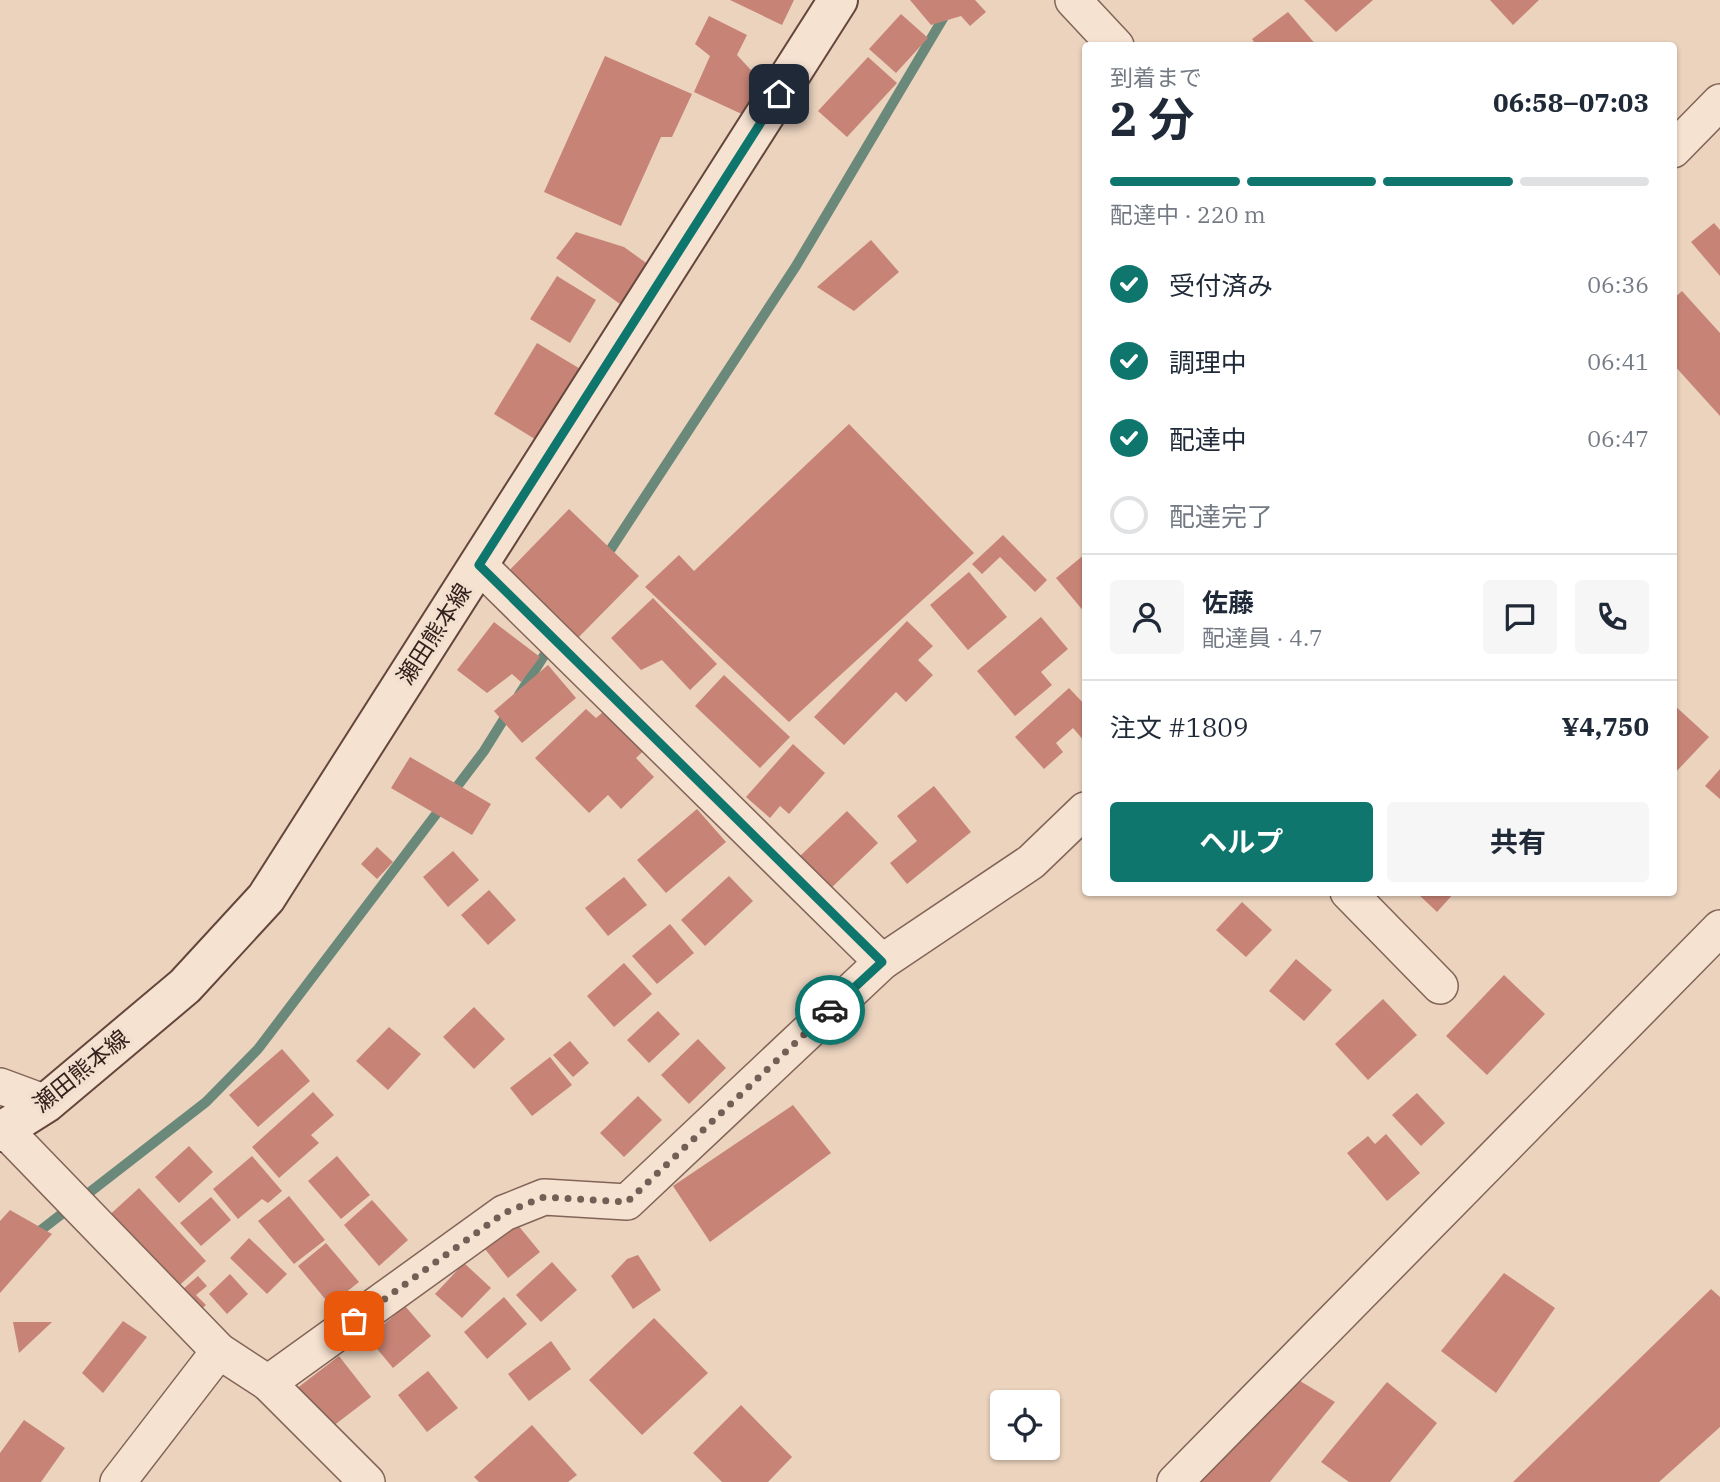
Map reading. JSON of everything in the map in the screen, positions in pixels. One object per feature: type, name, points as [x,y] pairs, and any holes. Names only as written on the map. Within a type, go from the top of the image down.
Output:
[{"type":"main road","name":"瀬田熊本線","points":[[2,1130],[47,1103],[185,986],[266,898],[838,0]]},
{"type":"street","points":[[1073,0],[1112,42]]},
{"type":"street","points":[[1677,145],[1720,102]]},
{"type":"street","points":[[479,565],[882,962]]},
{"type":"street","points":[[268,1383],[504,1213],[544,1197],[627,1202],[882,962],[1031,862],[1082,813]]},
{"type":"street","points":[[1352,896],[1440,986]]},
{"type":"street","points":[[1175,1482],[1720,928]]},
{"type":"street","points":[[0,1086],[47,1103]]},
{"type":"street","points":[[2,1130],[219,1351],[268,1383],[367,1482]]},
{"type":"street","points":[[118,1482],[219,1351]]},
{"type":"building","points":[[730,0],[794,0],[782,25]]},
{"type":"building","points":[[910,0],[975,0],[986,12],[970,26],[961,16],[931,25]]},
{"type":"building","points":[[1304,0],[1373,0],[1336,32]]},
{"type":"building","points":[[1490,0],[1539,0],[1513,25]]},
{"type":"building","points":[[1288,12],[1314,42],[1254,42],[1252,39]]},
{"type":"building","points":[[901,14],[928,38],[896,73],[869,49]]},
{"type":"building","points":[[709,16],[747,35],[737,55],[762,82],[746,116],[694,92],[710,56],[695,44]]},
{"type":"building","points":[[605,56],[692,94],[672,137],[661,137],[621,226],[544,192]]},
{"type":"building","points":[[868,57],[897,83],[847,137],[818,111]]},
{"type":"building","points":[[1714,223],[1720,230],[1720,276],[1691,242]]},
{"type":"building","points":[[576,232],[624,247],[649,265],[620,304],[556,258]]},
{"type":"building","points":[[871,240],[899,272],[854,311],[817,287]]},
{"type":"building","points":[[557,276],[596,300],[570,343],[530,319]]},
{"type":"building","points":[[1682,291],[1720,333],[1720,416],[1677,368],[1677,295]]},
{"type":"building","points":[[537,343],[582,370],[538,441],[494,414]]},
{"type":"building","points":[[849,424],[974,553],[789,722],[645,587],[679,555],[694,571]]},
{"type":"building","points":[[569,509],[639,576],[572,644],[502,578]]},
{"type":"building","points":[[1003,535],[1047,580],[1035,592],[1000,557],[982,574],[972,564]]},
{"type":"building","points":[[1082,556],[1082,609],[1056,578]]},
{"type":"building","points":[[969,572],[1007,617],[968,650],[930,605]]},
{"type":"building","points":[[653,598],[717,664],[690,690],[662,660],[641,670],[611,638]]},
{"type":"building","points":[[1041,617],[1068,649],[1041,672],[1052,685],[1015,716],[977,671]]},
{"type":"building","points":[[907,621],[933,646],[918,660],[933,675],[906,702],[896,692],[844,745],[814,717]]},
{"type":"building","points":[[494,622],[540,657],[521,682],[512,674],[487,693],[457,670]]},
{"type":"building","points":[[548,665],[576,698],[522,743],[494,711]]},
{"type":"building","points":[[724,675],[790,737],[760,768],[695,706]]},
{"type":"building","points":[[1069,688],[1082,702],[1082,738],[1073,728],[1056,743],[1063,752],[1044,769],[1015,737]]},
{"type":"building","points":[[1677,708],[1709,737],[1677,771]]},
{"type":"building","points":[[586,709],[596,718],[603,712],[617,721],[664,731],[636,758],[654,777],[621,809],[608,795],[589,813],[535,758]]},
{"type":"building","points":[[793,744],[825,773],[789,814],[780,806],[770,818],[746,797]]},
{"type":"building","points":[[410,757],[491,804],[472,835],[391,788]]},
{"type":"building","points":[[1720,769],[1720,799],[1705,786]]},
{"type":"building","points":[[934,786],[971,832],[907,884],[890,863],[917,841],[897,816]]},
{"type":"building","points":[[697,809],[726,842],[666,893],[637,860]]},
{"type":"building","points":[[847,811],[878,843],[829,890],[798,858]]},
{"type":"building","points":[[377,847],[393,862],[377,879],[361,864]]},
{"type":"building","points":[[453,851],[479,880],[448,907],[423,877]]},
{"type":"building","points":[[729,876],[753,901],[705,946],[681,920]]},
{"type":"building","points":[[624,877],[647,905],[608,936],[585,908]]},
{"type":"building","points":[[489,890],[516,920],[488,945],[461,915]]},
{"type":"building","points":[[1420,896],[1451,896],[1437,912]]},
{"type":"building","points":[[1242,902],[1272,930],[1246,957],[1216,930]]},
{"type":"building","points":[[670,924],[694,953],[657,984],[632,956]]},
{"type":"building","points":[[1296,959],[1332,990],[1304,1021],[1269,991]]},
{"type":"building","points":[[624,963],[652,994],[614,1027],[587,996]]},
{"type":"building","points":[[1504,975],[1545,1014],[1487,1075],[1446,1036]]},
{"type":"building","points":[[1383,999],[1417,1035],[1368,1080],[1335,1044]]},
{"type":"building","points":[[474,1007],[505,1039],[474,1069],[443,1037]]},
{"type":"building","points":[[658,1011],[680,1034],[649,1063],[627,1040]]},
{"type":"building","points":[[389,1027],[421,1054],[388,1090],[356,1061]]},
{"type":"building","points":[[698,1039],[726,1068],[689,1104],[661,1075]]},
{"type":"building","points":[[570,1041],[589,1063],[573,1077],[553,1055]]},
{"type":"building","points":[[282,1049],[310,1081],[258,1127],[229,1095]]},
{"type":"building","points":[[550,1057],[572,1085],[532,1116],[510,1088]]},
{"type":"building","points":[[313,1092],[334,1115],[311,1135],[319,1143],[279,1178],[252,1147]]},
{"type":"building","points":[[1417,1093],[1445,1123],[1421,1146],[1392,1115]]},
{"type":"building","points":[[638,1096],[662,1120],[624,1157],[600,1133]]},
{"type":"building","points":[[793,1105],[831,1153],[710,1242],[673,1186]]},
{"type":"building","points":[[1386,1134],[1420,1173],[1387,1201],[1347,1153],[1368,1136],[1375,1144]]},
{"type":"building","points":[[189,1146],[213,1172],[179,1203],[155,1177]]},
{"type":"building","points":[[252,1156],[282,1191],[268,1203],[262,1199],[238,1219],[213,1189]]},
{"type":"building","points":[[337,1156],[370,1195],[341,1219],[308,1181]]},
{"type":"building","points":[[139,1188],[206,1261],[170,1294],[103,1221]]},
{"type":"building","points":[[289,1196],[325,1240],[294,1264],[258,1221]]},
{"type":"building","points":[[211,1197],[231,1220],[201,1246],[180,1223]]},
{"type":"building","points":[[372,1200],[408,1240],[379,1266],[344,1225]]},
{"type":"building","points":[[10,1210],[52,1234],[0,1293],[0,1221]]},
{"type":"building","points":[[517,1224],[540,1252],[508,1278],[485,1249]]},
{"type":"building","points":[[249,1238],[287,1274],[267,1294],[230,1258]]},
{"type":"building","points":[[326,1243],[359,1282],[330,1305],[298,1266]]},
{"type":"building","points":[[638,1255],[661,1290],[633,1309],[611,1276],[627,1259]]},
{"type":"building","points":[[552,1262],[577,1290],[541,1322],[516,1295]]},
{"type":"building","points":[[464,1263],[491,1288],[462,1318],[435,1294]]},
{"type":"building","points":[[1504,1273],[1555,1308],[1496,1393],[1441,1351]]},
{"type":"building","points":[[230,1274],[248,1294],[227,1314],[209,1294]]},
{"type":"building","points":[[198,1276],[207,1286],[196,1295],[206,1305],[192,1317],[174,1297]]},
{"type":"building","points":[[1711,1289],[1720,1297],[1720,1427],[1659,1482],[1513,1482]]},
{"type":"building","points":[[504,1297],[527,1324],[487,1359],[464,1332]]},
{"type":"building","points":[[405,1306],[431,1336],[393,1368],[368,1338]]},
{"type":"building","points":[[654,1318],[708,1373],[642,1435],[589,1380]]},
{"type":"building","points":[[123,1321],[147,1337],[103,1393],[82,1373]]},
{"type":"building","points":[[13,1322],[52,1322],[19,1353]]},
{"type":"building","points":[[551,1341],[571,1369],[529,1401],[508,1374]]},
{"type":"building","points":[[339,1356],[371,1397],[328,1430],[296,1389]]},
{"type":"building","points":[[428,1371],[458,1408],[427,1432],[398,1395]]},
{"type":"building","points":[[1285,1372],[1335,1402],[1270,1482],[1196,1482]]},
{"type":"building","points":[[1387,1382],[1437,1423],[1390,1482],[1349,1482],[1321,1462]]},
{"type":"building","points":[[741,1405],[792,1457],[768,1482],[722,1482],[693,1453]]},
{"type":"building","points":[[24,1420],[65,1448],[41,1482],[0,1482],[0,1453]]},
{"type":"building","points":[[532,1425],[577,1475],[568,1482],[479,1482],[474,1477]]},
{"type":"waterway","points":[[603,561],[796,266],[954,0]]},
{"type":"waterway","points":[[519,695],[552,643]]},
{"type":"waterway","points":[[32,1237],[206,1102],[258,1049],[484,751],[509,711]]},
{"type":"way so far","points":[[354,1321],[504,1213],[544,1197],[627,1202],[830,1010]]},
{"type":"route","points":[[779,94],[479,565],[882,962],[830,1010]]}]
